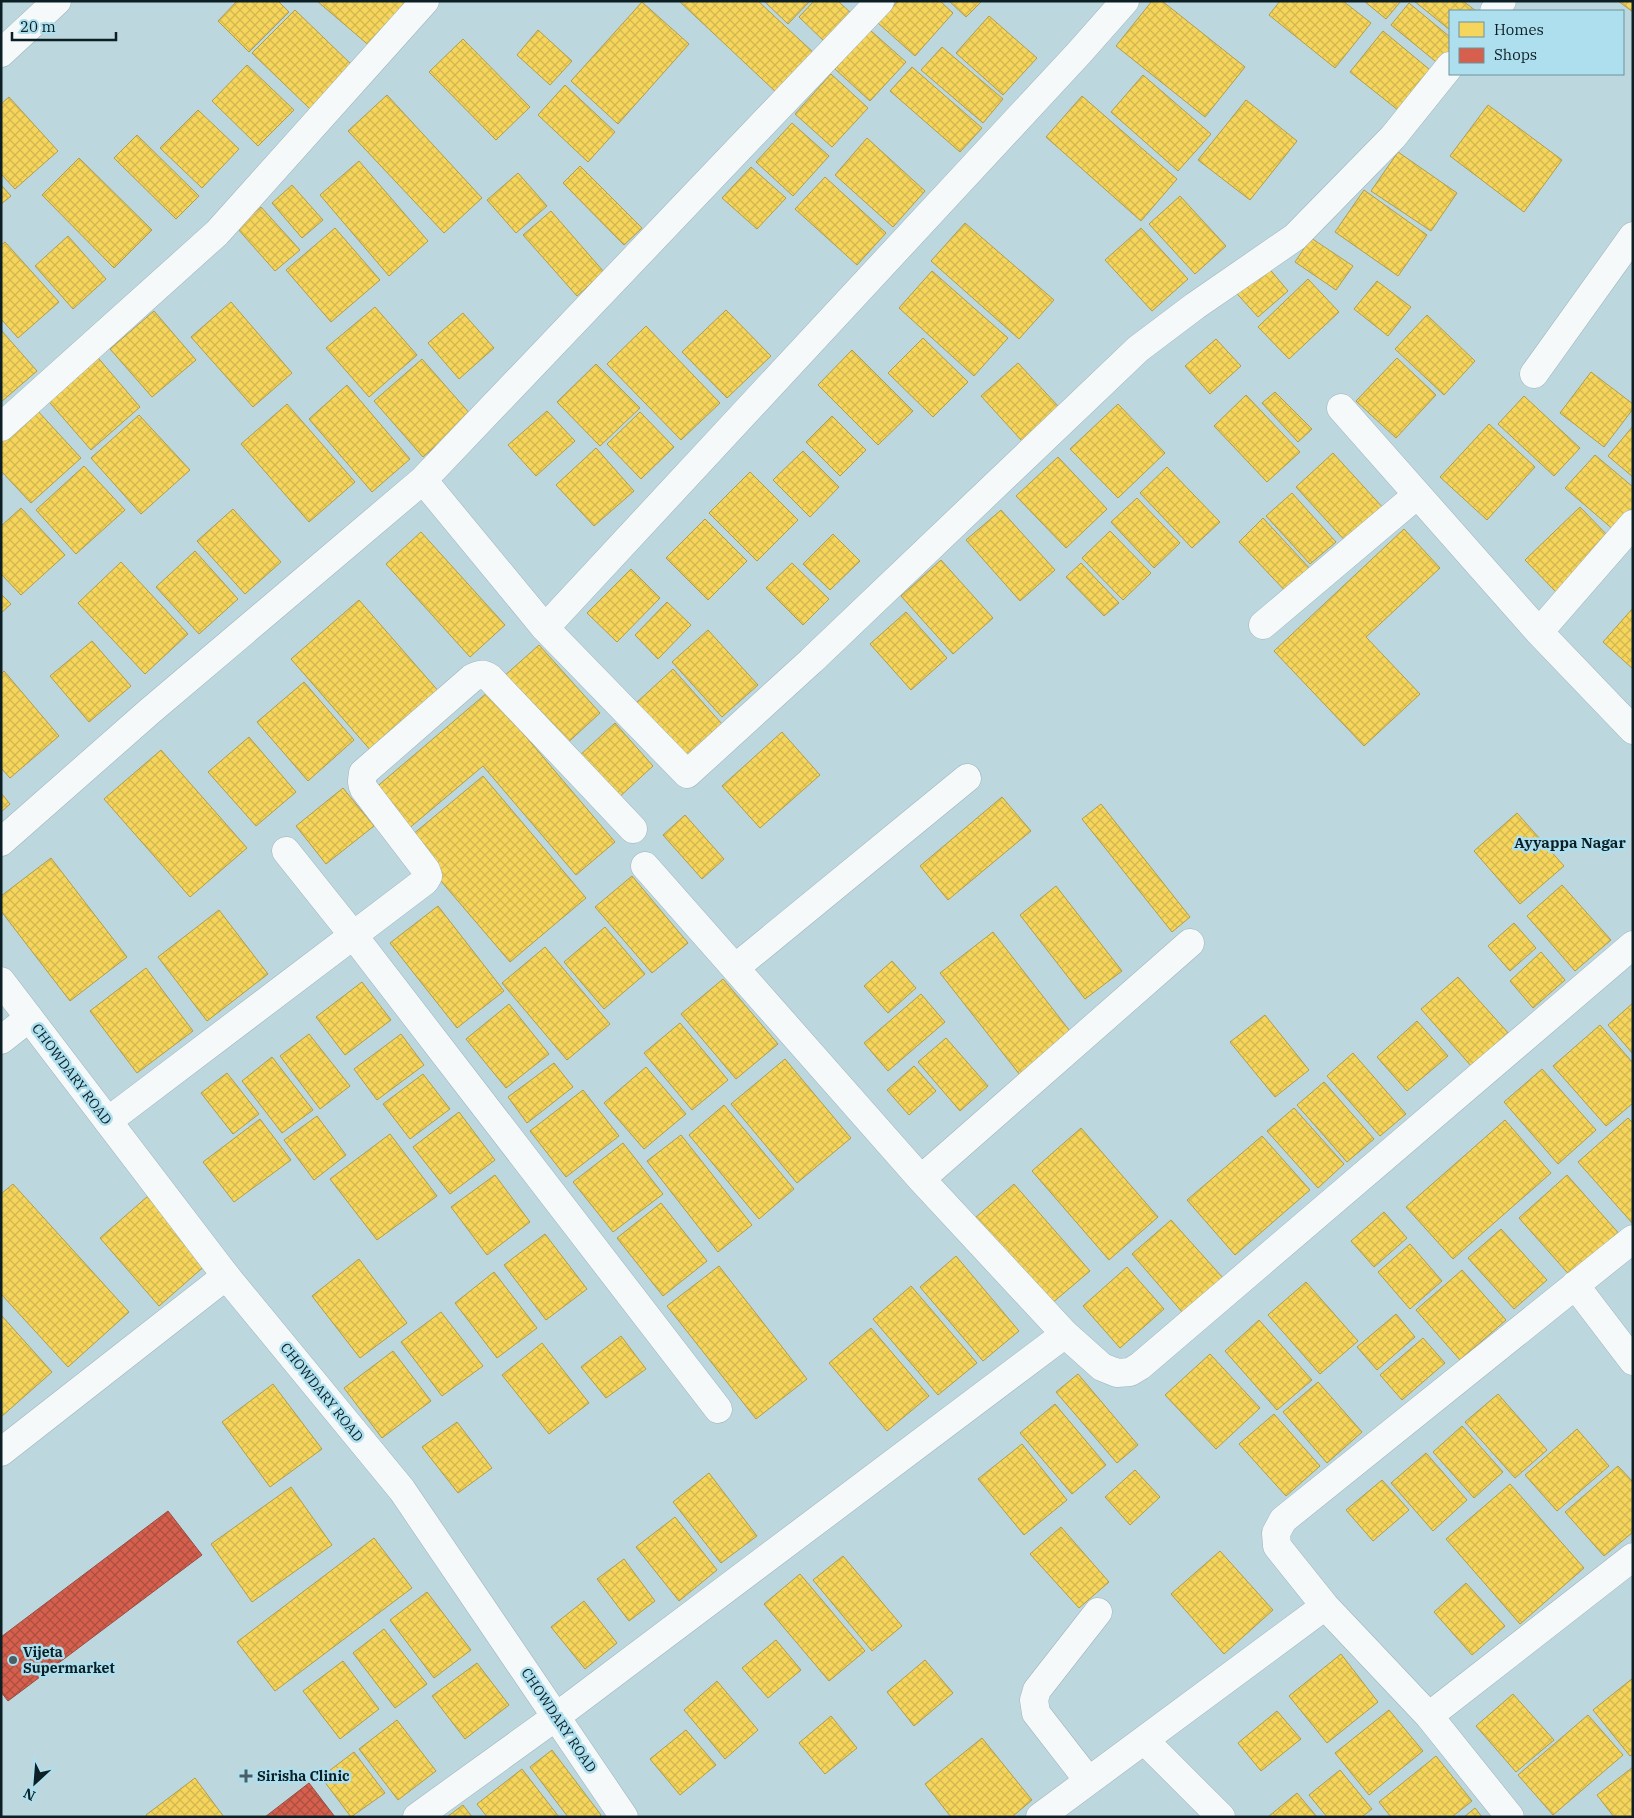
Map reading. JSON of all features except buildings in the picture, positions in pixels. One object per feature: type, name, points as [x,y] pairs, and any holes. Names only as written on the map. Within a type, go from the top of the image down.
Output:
[{"type":"street","points":[[1,52],[57,1]]},
{"type":"street","points":[[1,427],[217,232],[425,1]]},
{"type":"street","points":[[1,842],[150,710],[423,480],[880,1]]},
{"type":"street","points":[[545,628],[1079,53],[1125,1]]},
{"type":"street","points":[[423,480],[545,628],[687,774],[811,661],[1138,349],[1195,306],[1295,237],[1393,137],[1449,67]]},
{"type":"street","points":[[1534,374],[1633,236]]},
{"type":"street","points":[[1341,408],[1539,632],[1633,730]]},
{"type":"street","points":[[1263,625],[1417,495]]},
{"type":"street","points":[[1539,632],[1633,524]]},
{"type":"street","points":[[108,1121],[417,888],[428,876],[426,870],[364,789],[361,784],[363,773],[478,674],[485,674],[490,678],[634,829]]},
{"type":"street","points":[[735,968],[967,778]]},
{"type":"street","points":[[286,851],[353,935],[718,1409]]},
{"type":"street","points":[[645,866],[920,1179],[1065,1334],[1102,1367],[1117,1373],[1130,1372],[1140,1366],[1633,945]]},
{"type":"street","points":[[920,1179],[1190,943]]},
{"type":"street","name":"CHOWDARY ROAD","points":[[1,981],[226,1276],[402,1490],[557,1716],[618,1815]]},
{"type":"street","points":[[1,1040],[30,1018]]},
{"type":"street","points":[[1510,1817],[1429,1716],[1325,1606],[1277,1546],[1276,1533],[1283,1520],[1633,1239]]},
{"type":"street","points":[[1,1452],[226,1276]]},
{"type":"street","points":[[1575,1285],[1633,1362]]},
{"type":"street","points":[[417,1817],[557,1716],[1065,1334]]},
{"type":"street","points":[[1429,1716],[1633,1557]]},
{"type":"street","points":[[1040,1817],[1325,1606]]},
{"type":"street","points":[[1088,1780],[1036,1713],[1034,1700],[1037,1690],[1098,1612]]},
{"type":"street","points":[[1144,1740],[1221,1817]]},
{"type":"place","name":"Vijeta Supermarket","points":[[13,1660]]},
{"type":"place","name":"Sirisha Clinic","points":[[246,1776]]},
{"type":"district","name":"Ayyappa Nagar","points":[[1570,843]]}]
